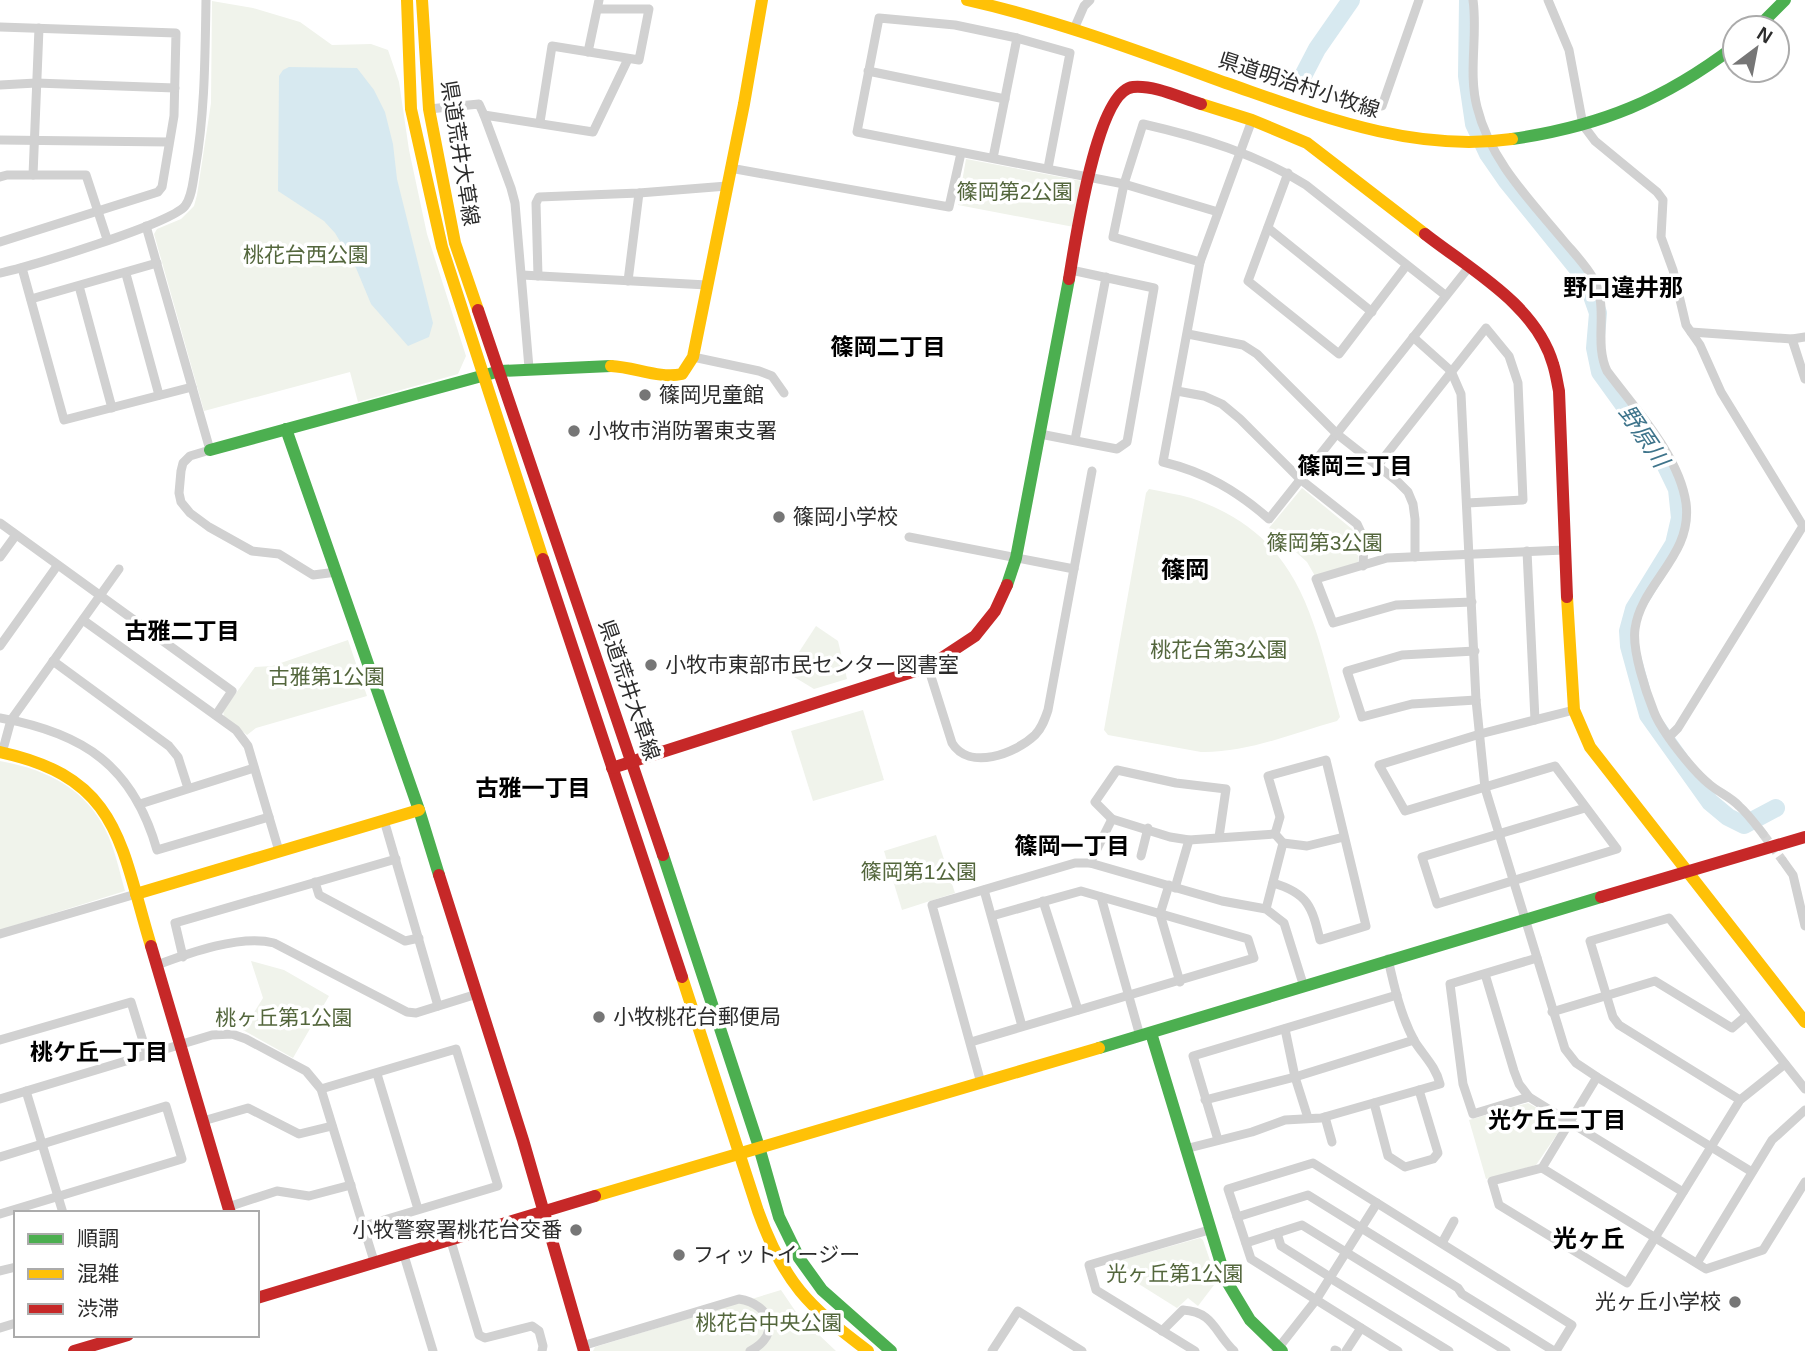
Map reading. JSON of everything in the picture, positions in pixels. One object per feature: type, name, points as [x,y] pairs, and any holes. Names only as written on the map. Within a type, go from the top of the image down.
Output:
[{"type":"street","points":[[0,273],[146,226],[178,212],[187,203],[201,136],[206,0]]},
{"type":"street","name":"県道荒井大草線","points":[[407,0],[411,108],[442,247],[482,376],[763,1228],[782,1268],[807,1300],[868,1351]]},
{"type":"street","name":"県道荒井大草線","points":[[422,0],[429,109],[455,243],[632,761],[759,1147],[779,1217],[809,1274],[838,1306],[891,1351]]},
{"type":"street","points":[[337,572],[313,575],[279,554],[251,551],[209,527],[190,513],[181,502],[179,493],[183,463],[190,456],[210,450],[500,371],[595,365],[631,367],[668,377],[682,374],[693,357],[762,0]]},
{"type":"street","name":"県道明治村小牧線","points":[[967,0],[1024,13],[1074,29],[1335,121],[1378,132],[1426,139],[1483,140],[1534,136],[1583,125],[1628,109],[1673,88],[1721,56]]},
{"type":"street","points":[[1074,29],[1084,6],[1090,0]]},
{"type":"street","points":[[1382,106],[1419,0]]},
{"type":"street","points":[[1473,0],[1472,51],[1476,105],[1483,140],[1510,178],[1592,278],[1601,300],[1602,361],[1664,448],[1682,486],[1686,516],[1681,541],[1643,606],[1634,632],[1648,694],[1655,714],[1669,737],[1707,782],[1737,803],[1763,834]]},
{"type":"street","points":[[1548,0],[1569,50],[1583,125],[1595,141],[1657,192],[1663,200],[1661,237],[1673,270],[1686,325],[1700,345],[1721,392],[1803,526],[1678,728],[1669,737]]},
{"type":"street","points":[[1770,14],[1785,0]]},
{"type":"street","points":[[540,122],[552,46],[628,60],[639,60],[649,9],[598,4],[588,52]]},
{"type":"street","points":[[1048,168],[1070,53],[956,25],[879,18],[857,132],[1124,184],[1218,212]]},
{"type":"street","points":[[0,27],[176,33],[174,116],[162,187],[158,192],[0,242]]},
{"type":"street","points":[[33,175],[39,28]]},
{"type":"street","points":[[993,158],[1017,38]]},
{"type":"street","points":[[484,115],[593,132],[628,60]]},
{"type":"street","points":[[868,71],[1005,99]]},
{"type":"street","points":[[0,85],[36,83],[175,88]]},
{"type":"street","points":[[612,768],[928,667],[962,648],[985,628],[1003,598],[1016,558],[1088,177],[1098,140],[1117,95],[1132,87],[1156,90],[1290,134],[1323,153],[1524,313],[1538,333],[1553,362],[1559,391],[1564,550],[1574,710],[1597,758],[1805,1022]]},
{"type":"street","points":[[429,109],[478,104],[512,188],[522,275],[528,368]]},
{"type":"street","points":[[1252,120],[1200,262],[1163,462],[1190,468],[1218,481],[1269,519],[1469,267]]},
{"type":"street","points":[[1200,262],[1113,237],[1124,184],[1143,124],[1185,133],[1269,163],[1287,173],[1306,185],[1445,295]]},
{"type":"street","points":[[0,140],[169,142]]},
{"type":"street","points":[[730,168],[949,207],[961,153]]},
{"type":"street","points":[[1287,173],[1248,281],[1339,354],[1406,266]]},
{"type":"street","points":[[0,177],[86,176],[107,239]]},
{"type":"street","points":[[538,276],[536,203],[539,197],[727,186]]},
{"type":"street","points":[[628,281],[639,193]]},
{"type":"street","points":[[146,226],[210,450]]},
{"type":"street","points":[[1268,228],[1372,312]]},
{"type":"street","points":[[31,299],[157,263]]},
{"type":"street","points":[[22,268],[64,420],[192,387]]},
{"type":"street","points":[[1040,434],[1117,449],[1127,442],[1154,288],[1071,270]]},
{"type":"street","points":[[126,274],[159,395]]},
{"type":"street","points":[[522,275],[706,285]]},
{"type":"street","points":[[1075,440],[1106,277]]},
{"type":"street","points":[[79,286],[112,408]]},
{"type":"street","points":[[1378,466],[1486,328],[1509,356],[1518,383],[1523,500],[1467,503]]},
{"type":"street","points":[[1691,332],[1791,339],[1805,337]]},
{"type":"street","points":[[1188,334],[1243,345],[1257,354],[1337,433],[1398,482],[1408,492],[1413,504],[1415,557]]},
{"type":"street","points":[[1413,337],[1451,371],[1461,394],[1476,701],[1485,788],[1565,1049],[1576,1063],[1597,1077],[1752,1172]]},
{"type":"street","points":[[1791,339],[1805,379]]},
{"type":"street","points":[[693,357],[772,376],[784,393]]},
{"type":"street","points":[[1177,391],[1204,396],[1222,404],[1300,480],[1357,524],[1364,539],[1363,565]]},
{"type":"street","points":[[286,429],[419,810],[544,1210],[583,1349],[739,1299],[755,1304],[769,1319],[767,1338],[760,1346],[750,1351]]},
{"type":"street","points":[[928,667],[952,743],[958,752],[971,759],[985,757],[1021,744],[1036,734],[1044,723],[1048,710],[1092,471]]},
{"type":"street","points":[[0,523],[232,691],[216,715]]},
{"type":"street","points":[[0,557],[16,535]]},
{"type":"street","points":[[909,537],[1074,569]]},
{"type":"street","points":[[1472,602],[1396,605],[1334,623],[1316,579],[1387,558],[1564,550]]},
{"type":"street","points":[[1527,551],[1535,720]]},
{"type":"street","points":[[0,646],[57,566]]},
{"type":"street","points":[[119,569],[11,720],[1,752],[32,758],[57,768],[74,779],[105,811],[117,833],[229,1210],[277,1191],[309,1196],[351,1185]]},
{"type":"street","points":[[83,620],[216,715],[243,738],[279,851]]},
{"type":"street","points":[[1475,651],[1402,655],[1347,671],[1362,717],[1412,704],[1476,701]]},
{"type":"street","points":[[53,661],[169,746],[178,757],[188,788]]},
{"type":"street","points":[[1574,710],[1480,734],[1379,765],[1405,811],[1555,766],[1617,849],[1437,904],[1422,858],[1585,808]]},
{"type":"street","points":[[0,718],[45,727],[80,743],[111,766],[140,804],[157,850],[269,817]]},
{"type":"street","points":[[1273,883],[1291,888],[1304,899],[1313,912],[1320,940],[1366,926],[1326,760],[1268,776],[1280,817],[1275,834]]},
{"type":"street","points":[[140,804],[254,768]]},
{"type":"street","points":[[1219,837],[1226,789],[1176,783],[1117,770],[1095,802],[1112,819],[1170,837],[1189,840],[1275,834]]},
{"type":"street","points":[[0,934],[419,810]]},
{"type":"street","points":[[1090,863],[1112,819]]},
{"type":"street","points":[[386,827],[438,1006]]},
{"type":"street","points":[[1141,856],[1148,828]]},
{"type":"street","points":[[1275,834],[1283,843],[1307,846],[1344,837]]},
{"type":"street","points":[[259,1297],[544,1210],[1304,987],[1388,958],[1805,837]]},
{"type":"street","points":[[1180,982],[1160,914],[1189,840]]},
{"type":"street","points":[[1266,909],[1283,843]]},
{"type":"street","points":[[183,957],[174,923],[396,859]]},
{"type":"street","points":[[1783,861],[1793,875],[1805,926]]},
{"type":"street","points":[[981,1083],[932,905],[1075,863],[1090,863],[1222,901],[1266,909],[1284,923],[1304,987]]},
{"type":"street","points":[[315,882],[319,895],[405,941],[419,938]]},
{"type":"street","points":[[984,890],[1022,1026]]},
{"type":"street","points":[[971,1042],[1254,958],[1248,939],[1081,891],[992,916]]},
{"type":"street","points":[[1101,897],[1128,996],[1145,1034],[1232,1294],[1250,1321],[1279,1350],[1316,1300],[1377,1203]]},
{"type":"street","points":[[1043,901],[1078,1010]]},
{"type":"street","points":[[1740,1100],[1619,1025],[1613,1017],[1590,941],[1669,918],[1805,1089]]},
{"type":"street","points":[[157,965],[236,942],[260,939],[274,943],[407,1012],[416,1013],[477,994]]},
{"type":"street","points":[[1185,1149],[1252,1132],[1285,1120],[1325,1117],[1440,1084],[1438,1074],[1414,1040],[1397,995],[1388,958]]},
{"type":"street","points":[[1529,1097],[1473,1114],[1463,1084],[1450,984],[1536,958]]},
{"type":"street","points":[[1485,974],[1514,1071],[1519,1084],[1529,1097],[1684,1192]]},
{"type":"street","points":[[1552,1012],[1655,981],[1732,1028],[1746,1016]]},
{"type":"street","points":[[1218,1140],[1193,1056],[1397,995]]},
{"type":"street","points":[[0,1040],[131,1002],[147,1054]]},
{"type":"street","points":[[1285,1029],[1295,1077],[1308,1118]]},
{"type":"street","points":[[0,1098],[212,1035],[232,1034],[246,1039],[306,1071],[321,1089],[374,1261]]},
{"type":"street","points":[[1205,1100],[1295,1077],[1414,1040]]},
{"type":"street","points":[[321,1089],[456,1049],[498,1186],[364,1226]]},
{"type":"street","points":[[1597,1077],[1542,1168],[1492,1181],[1499,1205],[1627,1283],[1740,1100],[1785,1064]]},
{"type":"street","points":[[377,1074],[418,1209]]},
{"type":"street","points":[[1374,1103],[1388,1156],[1405,1167],[1433,1158],[1438,1153],[1419,1090]]},
{"type":"street","points":[[26,1091],[62,1211]]},
{"type":"street","points":[[0,1157],[166,1107],[182,1159],[0,1214]]},
{"type":"street","points":[[203,1121],[248,1108],[299,1134],[332,1126]]},
{"type":"street","points":[[1697,1263],[1780,1130],[1805,1110]]},
{"type":"street","points":[[1325,1117],[1332,1142]]},
{"type":"street","points":[[1237,1217],[1308,1195],[1555,1351],[1572,1325],[1313,1163],[1228,1189],[1237,1217],[1246,1243],[1251,1259],[1398,1351]]},
{"type":"street","points":[[1542,1168],[1706,1269],[1763,1250],[1805,1182]]},
{"type":"street","points":[[1441,1243],[1454,1221]]},
{"type":"street","points":[[1246,1243],[1302,1225],[1506,1351]]},
{"type":"street","points":[[1195,1351],[1096,1290],[1089,1265],[1209,1230]]},
{"type":"street","points":[[1277,1233],[1281,1246],[1449,1351]]},
{"type":"street","points":[[450,1238],[479,1335],[485,1338],[532,1326],[539,1331],[542,1351]]},
{"type":"street","points":[[404,1252],[433,1351]]},
{"type":"street","points":[[1163,1331],[1183,1310],[1198,1311],[1208,1317],[1225,1343],[1234,1351]]},
{"type":"street","points":[[992,1351],[1018,1311],[1082,1351]]},
{"type":"street","points":[[1346,1351],[1361,1328]]},
{"type":"street","points":[[74,1351],[122,1337]]},
{"type":"green space","name":"桃花台西公園","points":[[212,1],[253,8],[300,22],[332,45],[371,44],[388,50],[399,82],[409,150],[427,234],[466,356],[458,374],[358,402],[350,372],[204,411],[154,234],[157,229],[181,219],[194,206],[197,195],[211,103]]},
{"type":"green space","name":"篠岡第2公園","points":[[966,159],[1082,181],[1074,227],[958,205]]},
{"type":"green space","name":"篠岡第3公園","points":[[1302,488],[1352,529],[1358,539],[1358,564],[1315,576],[1307,562],[1269,528]]},
{"type":"green space","name":"桃花台第3公園","points":[[1149,489],[1191,498],[1228,514],[1257,534],[1279,557],[1297,584],[1310,614],[1340,717],[1337,721],[1253,746],[1218,751],[1201,752],[1108,735],[1104,730],[1146,493]]},
{"type":"green space","points":[[816,626],[838,641],[847,679],[814,689],[786,672]]},
{"type":"green space","name":"古雅第1公園","points":[[348,640],[367,696],[256,728],[247,735],[224,716],[223,711],[255,667],[272,666]]},
{"type":"green space","points":[[863,710],[884,780],[813,801],[791,731]]},
{"type":"green space","points":[[0,761],[47,775],[74,791],[86,802],[108,836],[125,891],[0,930]]},
{"type":"green space","name":"篠岡第1公園","points":[[936,835],[955,893],[902,910],[884,851]]},
{"type":"green space","name":"桃ヶ丘第1公園","points":[[251,961],[284,970],[329,996],[293,1058],[243,1030],[263,998]]},
{"type":"green space","points":[[1528,1103],[1562,1122],[1562,1127],[1536,1165],[1486,1179],[1469,1120]]},
{"type":"green space","name":"光ヶ丘第1公園","points":[[1200,1238],[1217,1281],[1198,1306],[1188,1298],[1177,1308],[1107,1264]]},
{"type":"green space","name":"桃花台中央公園","points":[[781,1290],[798,1315],[836,1351],[593,1351],[595,1347]]},
{"type":"shaded area","points":[[289,67],[357,68],[374,90],[385,112],[393,144],[397,179],[433,323],[429,337],[408,346],[371,304],[356,268],[335,233],[324,221],[278,191],[279,76]]},
{"type":"waterway","points":[[1304,74],[1317,49],[1351,0]]},
{"type":"waterway","name":"野原川","points":[[1468,0],[1467,76],[1474,124],[1488,154],[1506,180],[1586,279],[1598,313],[1595,348],[1600,372],[1662,458],[1677,489],[1680,518],[1674,544],[1634,609],[1628,631],[1629,646],[1648,715],[1710,802],[1728,817],[1744,825],[1776,808]]},
{"type":"tunnel","points":[[1763,834],[1783,861]]},
{"type":"traffic: fast","points":[[1771,14],[1785,0]]},
{"type":"traffic: fast","points":[[1512,139],[1574,127],[1630,108],[1657,96],[1721,56]]},
{"type":"traffic: fast","points":[[1007,585],[1016,558],[1069,279]]},
{"type":"traffic: fast","points":[[210,450],[500,371],[611,366]]},
{"type":"traffic: fast","points":[[286,429],[419,810],[439,875]]},
{"type":"traffic: fast","points":[[663,855],[759,1147],[779,1217],[799,1258],[822,1290],[891,1351]]},
{"type":"traffic: fast","points":[[1099,1048],[1601,897]]},
{"type":"traffic: fast","points":[[1151,1033],[1226,1280],[1250,1320],[1282,1351]]},
{"type":"traffic: slow","points":[[407,0],[411,109],[442,247],[543,559]]},
{"type":"traffic: slow","points":[[422,0],[429,109],[455,243],[478,310]]},
{"type":"traffic: slow","points":[[611,366],[673,375],[682,374],[693,357],[762,0]]},
{"type":"traffic: slow","points":[[967,0],[1066,27],[1295,107],[1366,128],[1438,141],[1512,139]]},
{"type":"traffic: slow","points":[[1201,104],[1252,120],[1307,143],[1425,234]]},
{"type":"traffic: slow","points":[[1567,597],[1574,710],[1590,747],[1805,1022]]},
{"type":"traffic: slow","points":[[0,752],[40,764],[70,779],[92,798],[109,820],[121,847],[151,946]]},
{"type":"traffic: slow","points":[[136,894],[419,810]]},
{"type":"traffic: slow","points":[[682,977],[758,1211],[778,1257],[788,1275],[814,1306],[868,1351]]},
{"type":"traffic: slow","points":[[595,1196],[1099,1048]]},
{"type":"traffic: jam","points":[[1069,279],[1089,172],[1108,114],[1120,95],[1133,87],[1141,87],[1201,104]]},
{"type":"traffic: jam","points":[[1425,234],[1500,290],[1517,306],[1545,343],[1559,391],[1567,597]]},
{"type":"traffic: jam","points":[[478,310],[663,855]]},
{"type":"traffic: jam","points":[[543,559],[682,977]]},
{"type":"traffic: jam","points":[[612,768],[928,667],[975,636],[995,611],[1007,585]]},
{"type":"traffic: jam","points":[[1601,897],[1805,837]]},
{"type":"traffic: jam","points":[[439,875],[523,1140],[584,1351]]},
{"type":"traffic: jam","points":[[151,946],[229,1211]]},
{"type":"traffic: jam","points":[[259,1297],[595,1196]]},
{"type":"traffic: jam","points":[[74,1351],[121,1337]]},
{"type":"place","name":"篠岡児童館","points":[[645,395]]},
{"type":"place","name":"小牧市消防署東支署","points":[[574,431]]},
{"type":"place","name":"篠岡小学校","points":[[779,517]]},
{"type":"place","name":"小牧市東部市民センター図書室","points":[[651,665]]},
{"type":"place","name":"小牧桃花台郵便局","points":[[599,1017]]},
{"type":"place","name":"小牧警察署桃花台交番","points":[[576,1230]]},
{"type":"place","name":"フィットイージー","points":[[679,1255]]},
{"type":"place","name":"光ヶ丘小学校","points":[[1735,1302]]},
{"type":"district","name":"野口違井那","points":[[1623,288]]},
{"type":"district","name":"篠岡二丁目","points":[[888,347]]},
{"type":"district","name":"篠岡三丁目","points":[[1355,466]]},
{"type":"district","name":"篠岡","points":[[1185,570]]},
{"type":"district","name":"古雅二丁目","points":[[182,631]]},
{"type":"district","name":"古雅一丁目","points":[[533,788]]},
{"type":"district","name":"篠岡一丁目","points":[[1072,846]]},
{"type":"district","name":"桃ケ丘一丁目","points":[[99,1052]]},
{"type":"district","name":"光ケ丘二丁目","points":[[1557,1120]]},
{"type":"district","name":"光ヶ丘","points":[[1589,1239]]}]
